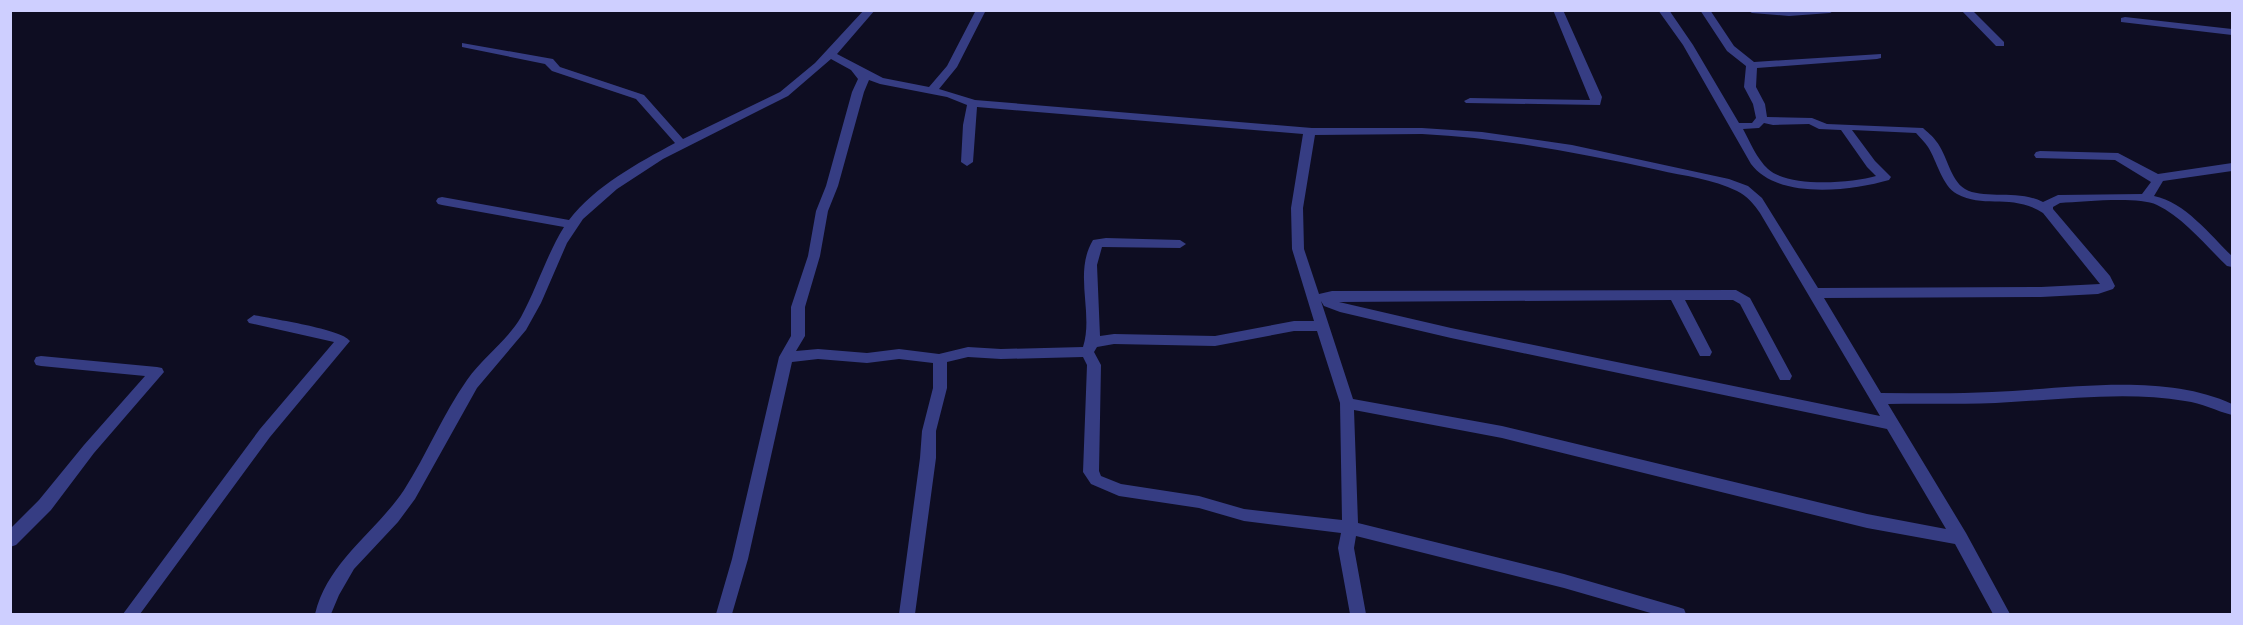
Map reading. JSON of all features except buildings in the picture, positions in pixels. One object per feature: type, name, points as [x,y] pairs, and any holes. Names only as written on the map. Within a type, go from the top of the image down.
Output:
[{"type":"street","points":[[322,615],[328,597],[346,566],[398,511],[472,384],[525,321],[537,300],[551,260],[570,224],[590,204],[634,171],[682,144],[784,94],[831,55],[870,10]]},
{"type":"street","points":[[931,91],[952,67],[981,10]]},
{"type":"street","points":[[1470,101],[1596,103],[1596,97],[1558,10]]},
{"type":"street","points":[[1663,10],[1688,45],[1757,164],[1767,175],[1804,186],[1871,182],[1885,177],[1871,164],[1844,127]]},
{"type":"street","points":[[1705,10],[1725,41],[1741,60],[1752,65],[1877,56]]},
{"type":"street","points":[[1752,10],[1790,13],[1830,10]]},
{"type":"street","points":[[1966,10],[2000,44]]},
{"type":"street","points":[[2125,20],[2232,32]]},
{"type":"street","points":[[466,45],[549,61],[556,69],[640,98],[682,144]]},
{"type":"street","points":[[831,55],[879,81],[961,97],[973,103],[1211,120],[1312,131],[1422,131],[1492,137],[1568,148],[1634,161],[1743,188],[1762,207],[1960,538],[2002,615]]},
{"type":"street","points":[[1752,65],[1750,87],[1759,104],[1762,119]]},
{"type":"street","points":[[724,615],[755,495],[786,357],[798,336],[798,306],[814,256],[822,211],[864,79],[855,68]]},
{"type":"street","points":[[966,162],[970,144],[970,112],[973,103]]},
{"type":"street","points":[[1735,126],[1755,126],[1762,119]]},
{"type":"street","points":[[1762,119],[1773,122],[1812,121],[1827,127],[1919,130],[1932,143],[1953,183],[1960,191],[1974,196],[2021,198],[2047,210],[2105,279],[2108,286],[2098,289],[2041,292],[1814,293]]},
{"type":"street","points":[[1312,131],[1309,134],[1297,208],[1298,249],[1347,403],[1350,528],[1346,548],[1358,615]]},
{"type":"street","points":[[2040,155],[2108,155],[2129,162],[2156,178],[2232,167]]},
{"type":"street","points":[[2146,198],[2157,182],[2156,178]]},
{"type":"street","points":[[2047,210],[2046,205],[2058,199],[2146,198],[2159,201],[2179,213],[2232,264]]},
{"type":"street","points":[[442,201],[570,224]]},
{"type":"street","points":[[1180,244],[1107,242],[1094,247],[1091,255],[1094,320],[1089,348],[1094,365],[1090,472],[1096,480],[1119,490],[1199,502],[1244,515],[1350,528],[1564,580],[1678,615]]},
{"type":"street","points":[[1313,297],[1600,294],[1676,296],[1722,294],[1742,297],[1785,376]]},
{"type":"street","points":[[1332,296],[1329,303],[1340,308],[1892,424]]},
{"type":"street","points":[[1676,296],[1705,352]]},
{"type":"street","points":[[131,615],[265,434],[343,341],[335,337],[254,320]]},
{"type":"street","points":[[786,357],[818,354],[867,358],[899,354],[939,359],[968,352],[1001,354],[1089,348],[1114,339],[1215,341],[1294,326],[1322,326]]},
{"type":"street","points":[[907,615],[928,458],[929,431],[940,388],[939,359]]},
{"type":"street","points":[[10,540],[45,505],[88,449],[157,372],[41,362]]},
{"type":"street","points":[[1878,399],[2187,394],[2214,400],[2232,410]]},
{"type":"street","points":[[1347,403],[1503,432],[1867,520],[1960,538]]}]
